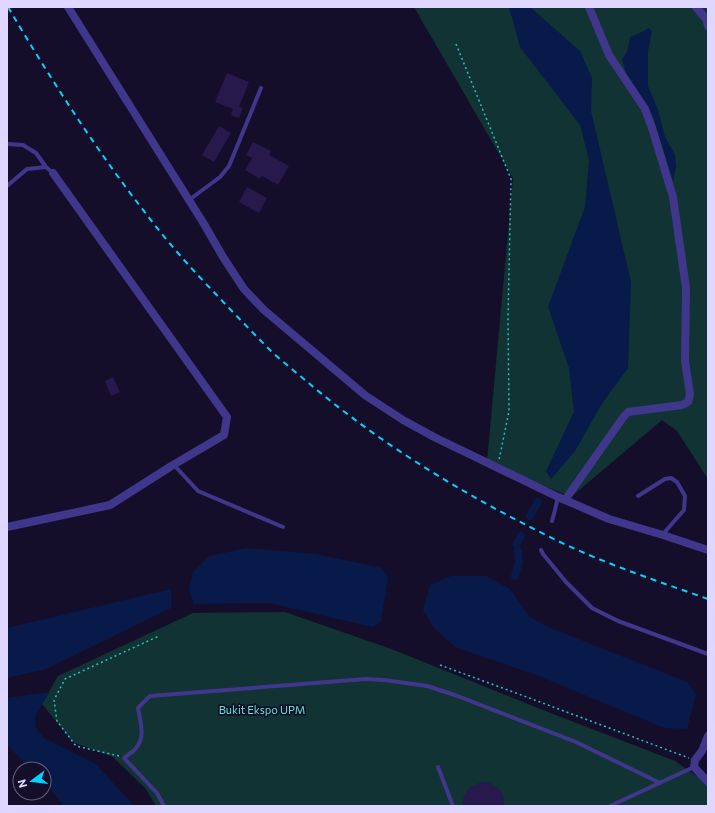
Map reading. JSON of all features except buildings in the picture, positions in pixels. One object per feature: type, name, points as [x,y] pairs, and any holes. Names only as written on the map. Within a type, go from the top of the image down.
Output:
[{"type":"street","points":[[68,7],[204,224],[223,257],[244,289],[264,310],[366,396],[403,420],[434,437],[497,468],[609,519],[708,550]]},
{"type":"street","points":[[562,498],[628,412],[682,405],[688,402],[690,394],[686,361],[686,288],[673,197],[645,109],[609,55],[589,7]]},
{"type":"street","points":[[696,7],[706,19],[708,26]]},
{"type":"street","points":[[7,527],[110,505],[224,435],[227,417],[53,173]]},
{"type":"street","points":[[708,736],[702,751],[694,764],[708,782]]},
{"type":"lane","points":[[189,200],[220,178],[229,166],[262,88]]},
{"type":"lane","points":[[7,144],[23,145],[36,153],[46,167],[53,173]]},
{"type":"lane","points":[[7,186],[27,169],[46,167]]},
{"type":"lane","points":[[173,465],[198,491],[283,527]]},
{"type":"lane","points":[[638,496],[666,479],[671,478],[678,482],[685,496],[684,510],[663,535]]},
{"type":"lane","points":[[552,521],[562,498]]},
{"type":"lane","points":[[541,550],[566,582],[592,608],[618,621],[708,654]]},
{"type":"lane","points":[[164,806],[157,793],[124,758],[136,748],[141,741],[142,732],[138,708],[150,696],[366,679],[427,686],[455,695],[576,742],[660,783]]},
{"type":"lane","points":[[610,806],[660,783],[694,764]]},
{"type":"lane","points":[[438,767],[453,806]]},
{"type":"path","points":[[456,44],[510,179],[508,318],[509,412],[497,468]]},
{"type":"path","points":[[124,758],[117,755],[76,746],[57,721],[54,700],[65,679],[159,636]]},
{"type":"path","points":[[440,665],[516,693],[694,764]]},
{"type":"green space","points":[[414,7],[708,7],[708,479],[677,431],[662,420],[571,497],[487,462],[513,178]]},
{"type":"green space","name":"Bukit Ekspo UPM","points":[[285,612],[394,650],[675,761],[708,784],[708,806],[156,806],[146,789],[113,757],[73,742],[42,704],[58,676],[193,613]]},
{"type":"water","points":[[509,7],[530,7],[580,51],[592,78],[591,111],[631,282],[628,368],[603,402],[575,451],[551,479],[546,471],[574,412],[569,368],[548,307],[585,207],[589,160],[580,125],[520,47]]},
{"type":"water","points":[[649,28],[652,32],[648,51],[648,86],[658,110],[665,137],[675,155],[676,167],[673,181],[653,117],[626,73],[622,59],[627,52],[630,37]]},
{"type":"water","points":[[247,548],[316,554],[382,568],[388,578],[381,621],[373,627],[269,603],[194,604],[189,589],[193,572],[209,556]]},
{"type":"water","points":[[451,576],[486,576],[510,589],[530,617],[548,627],[687,682],[696,694],[687,729],[664,728],[539,676],[455,647],[434,628],[423,610],[430,585]]},
{"type":"water","points":[[171,589],[171,608],[46,669],[7,678],[7,628]]},
{"type":"water","points":[[49,692],[35,717],[36,728],[44,738],[96,764],[134,806],[64,806],[52,791],[52,761],[23,761],[7,745],[7,698]]},
{"type":"waterway","points":[[530,516],[538,502]]},
{"type":"waterway","points":[[517,544],[521,536]]},
{"type":"waterway","points":[[515,576],[519,562],[518,551]]},
{"type":"railway","points":[[8,7],[74,113],[128,190],[154,224],[201,278],[263,343],[286,364],[340,408],[399,451],[461,489],[525,525],[558,541],[632,572],[708,599]]}]
